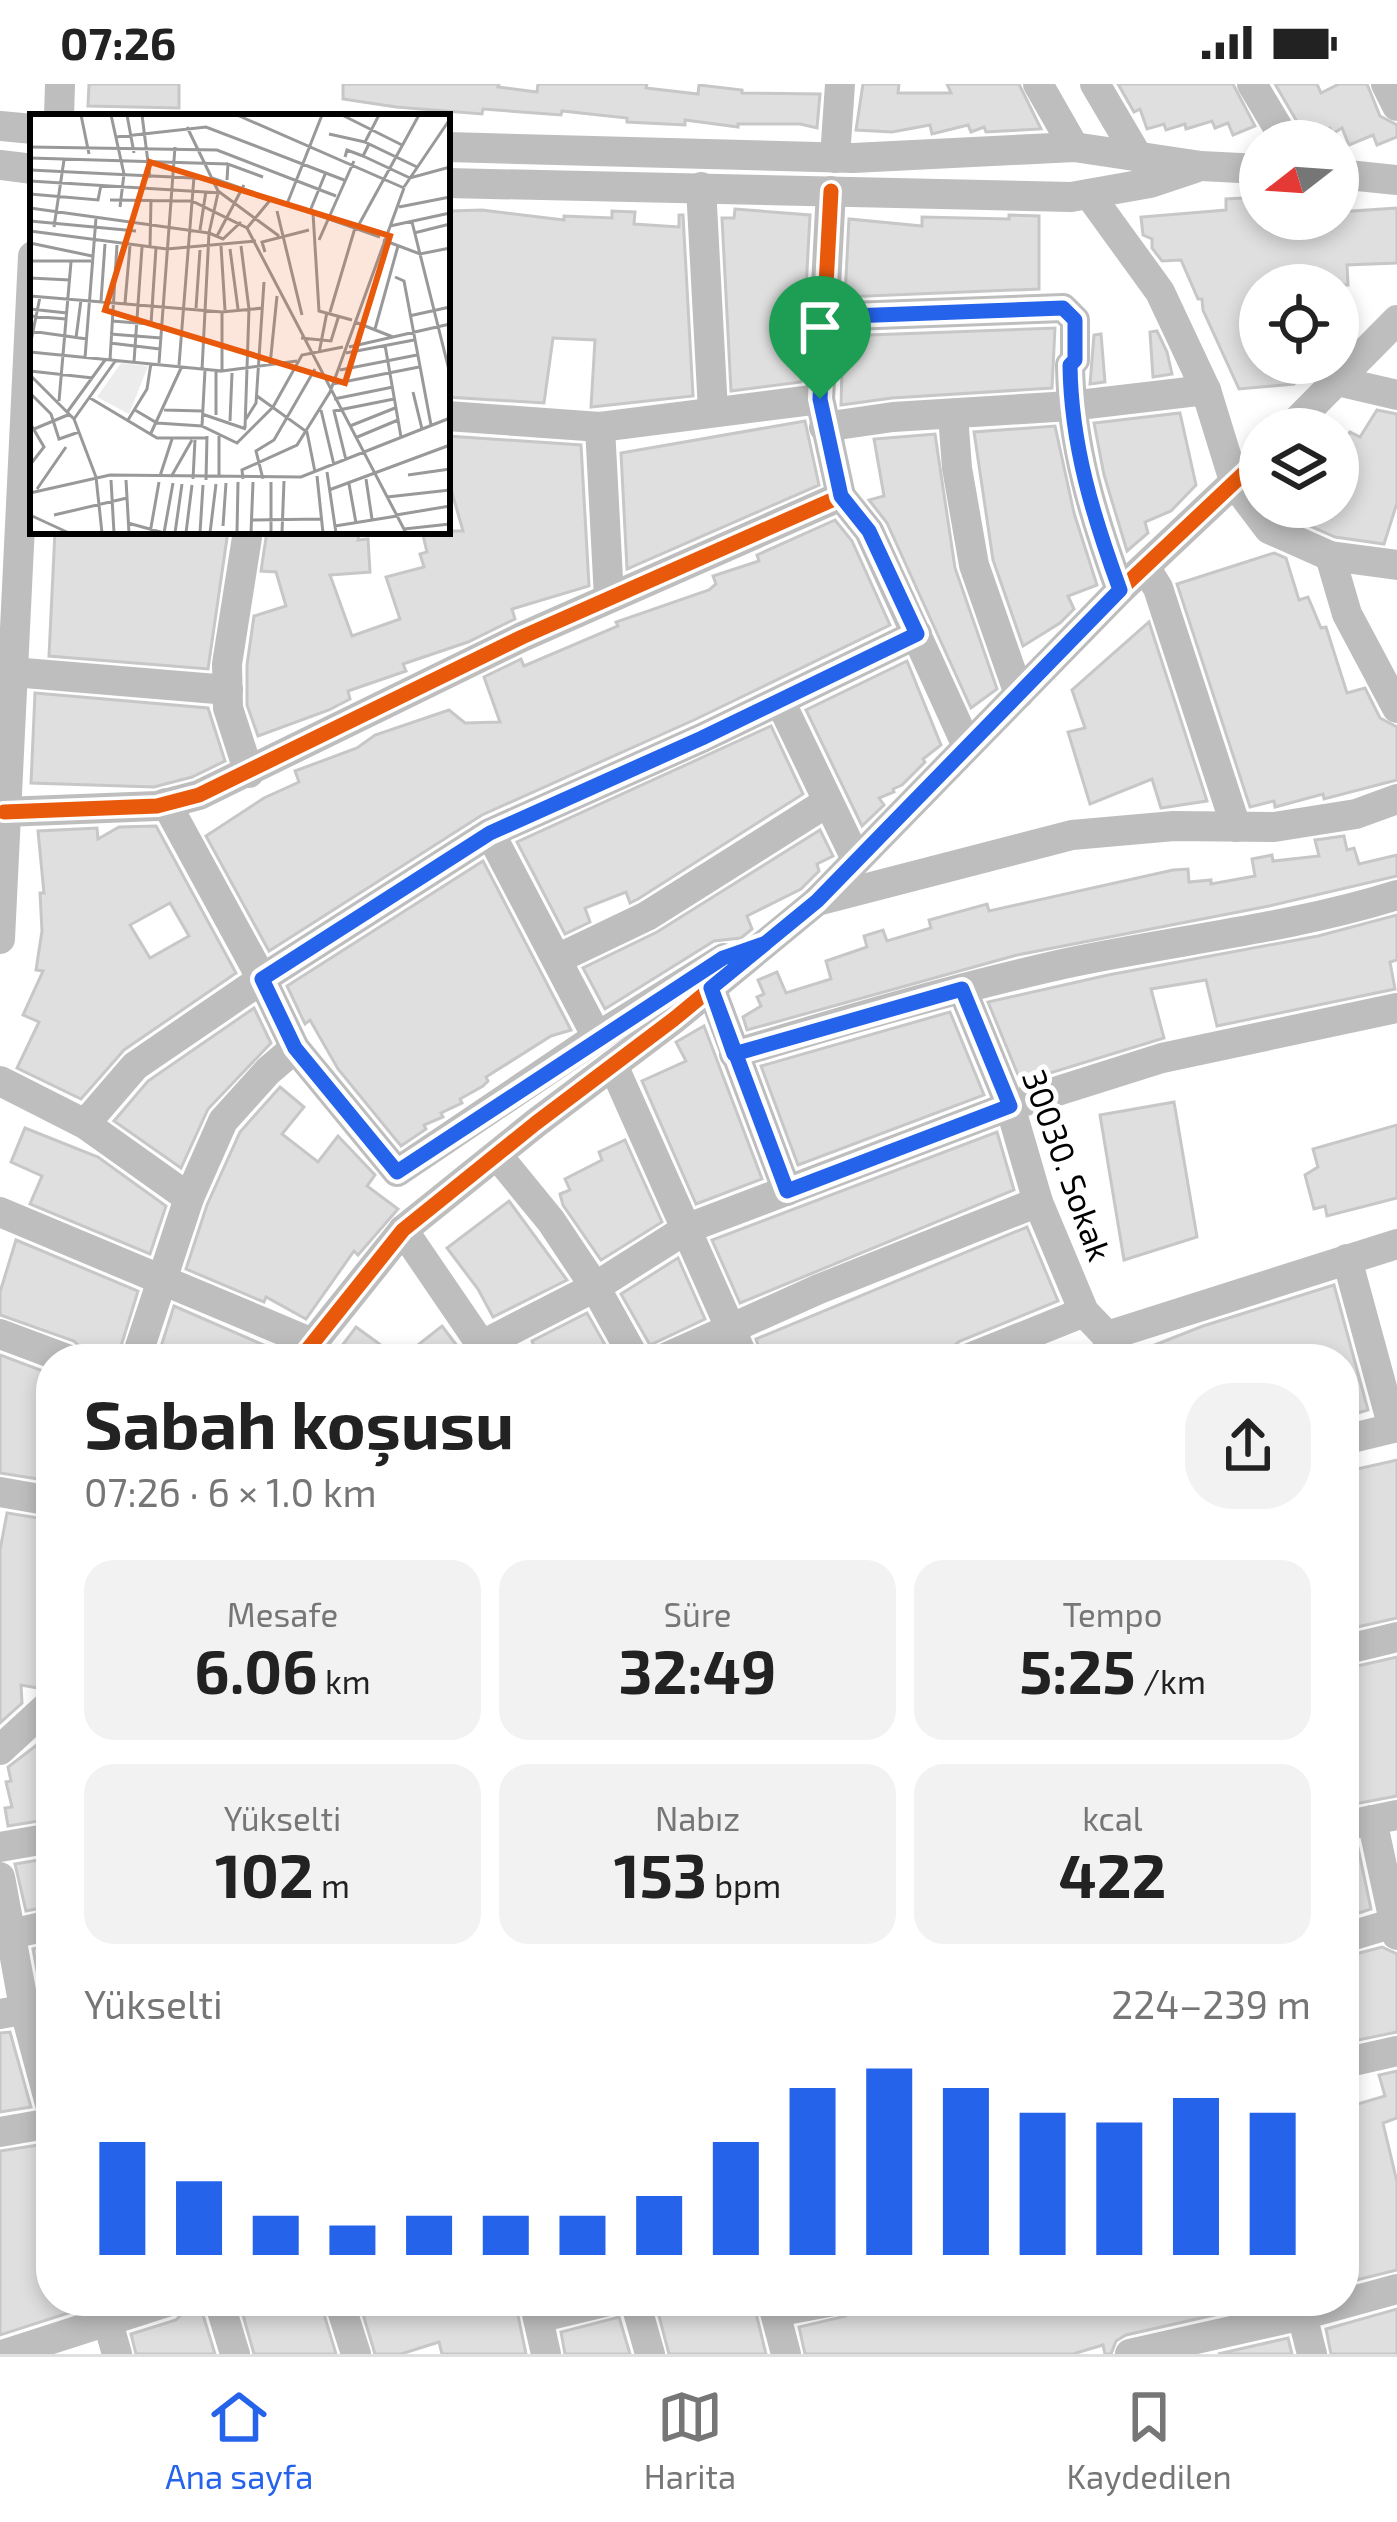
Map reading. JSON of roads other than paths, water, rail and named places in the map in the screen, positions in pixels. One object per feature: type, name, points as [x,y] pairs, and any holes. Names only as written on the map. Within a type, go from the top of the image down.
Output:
[{"type":"street","points":[[58,114],[60,84]]},
{"type":"street","points":[[836,158],[840,84]]},
{"type":"street","points":[[1038,84],[1074,148]]},
{"type":"street","points":[[1096,84],[1138,157]]},
{"type":"street","points":[[1252,84],[1273,120]]},
{"type":"street","points":[[1386,84],[1397,106]]},
{"type":"street","points":[[0,126],[30,129]]},
{"type":"street","points":[[450,147],[836,158],[1074,148],[1239,168]]},
{"type":"street","points":[[0,165],[30,169]]},
{"type":"street","points":[[450,183],[1071,197],[1150,183],[1201,166]]},
{"type":"street","points":[[1359,176],[1397,180]]},
{"type":"street","points":[[700,188],[713,411]]},
{"type":"street","points":[[831,191],[822,413],[841,496],[869,531],[967,746]]},
{"type":"street","points":[[1089,194],[1160,292],[1205,390],[1235,484],[1269,529],[1330,556],[1397,565]]},
{"type":"street","points":[[0,939],[10,487],[30,292]]},
{"type":"street","points":[[824,317],[1063,308],[1075,320],[1070,406],[1080,467],[1120,590]]},
{"type":"street","points":[[1359,358],[1397,320]]},
{"type":"street","points":[[1310,408],[1333,384]]},
{"type":"street","points":[[1349,384],[1397,395]]},
{"type":"street","points":[[450,416],[600,427],[713,411],[953,415],[1205,390]]},
{"type":"street","points":[[953,415],[974,565],[1019,694]]},
{"type":"street","points":[[600,427],[609,598]]},
{"type":"street","points":[[310,1344],[403,1230],[817,901],[1120,590],[1239,480]]},
{"type":"street","points":[[4,812],[166,803],[199,795],[521,637],[841,496]]},
{"type":"street","points":[[248,534],[227,690],[228,708],[249,773]]},
{"type":"street","points":[[1330,556],[1347,614],[1397,708]]},
{"type":"street","points":[[1144,567],[1158,588],[1236,827]]},
{"type":"street","points":[[85,1124],[135,1066],[490,833],[917,634]]},
{"type":"street","points":[[6,672],[227,690]]},
{"type":"street","points":[[780,701],[856,859]]},
{"type":"street","points":[[817,901],[1072,835],[1174,826],[1274,827],[1356,814],[1397,799]]},
{"type":"street","points":[[166,803],[295,1048],[397,1172],[723,958],[766,943]]},
{"type":"street","points":[[557,959],[646,916],[826,803]]},
{"type":"street","points":[[490,833],[597,1037]]},
{"type":"street","points":[[734,1054],[962,989],[1397,896]]},
{"type":"street","points":[[711,988],[787,1191]]},
{"type":"street","name":"30030. Sokak","points":[[962,989],[1010,1106],[1038,1202],[1084,1312],[1107,1344]]},
{"type":"street","points":[[500,1344],[688,1228],[1010,1106],[1162,1058],[1397,1009]]},
{"type":"street","points":[[141,1344],[189,1198],[223,1121],[295,1048]]},
{"type":"street","points":[[613,1065],[738,1344]]},
{"type":"street","points":[[0,1082],[85,1124],[189,1198]]},
{"type":"street","points":[[497,1155],[551,1221],[596,1287],[627,1344]]},
{"type":"street","points":[[695,1344],[1038,1202]]},
{"type":"street","points":[[0,1212],[163,1280],[293,1344]]},
{"type":"street","points":[[403,1230],[481,1344]]},
{"type":"street","points":[[1117,1344],[1397,1244]]},
{"type":"street","points":[[1347,1259],[1395,1427],[1359,1436]]},
{"type":"street","points":[[1004,1344],[1084,1312]]},
{"type":"street","points":[[0,1334],[36,1347]]},
{"type":"street","points":[[0,1492],[36,1499]]},
{"type":"street","points":[[1359,1646],[1397,1636]]},
{"type":"street","points":[[0,1750],[36,1717]]},
{"type":"street","points":[[1359,1935],[1396,1929],[1371,1820]]},
{"type":"street","points":[[0,1847],[36,1841]]},
{"type":"street","points":[[0,1877],[36,2050]]},
{"type":"street","points":[[11,1934],[36,1928]]},
{"type":"street","points":[[1359,2059],[1397,2050]]},
{"type":"street","points":[[0,2132],[36,2126]]},
{"type":"street","points":[[1359,2297],[1397,2289]]},
{"type":"street","points":[[5,2354],[93,2316]]},
{"type":"street","points":[[106,2316],[117,2354]]},
{"type":"street","points":[[224,2316],[235,2354]]},
{"type":"street","points":[[344,2316],[356,2354]]},
{"type":"street","points":[[538,2316],[546,2354]]},
{"type":"street","points":[[639,2316],[650,2354]]},
{"type":"street","points":[[776,2316],[786,2354]]},
{"type":"street","points":[[1130,2354],[1277,2316]]},
{"type":"street","points":[[1309,2316],[1312,2354]]}]
